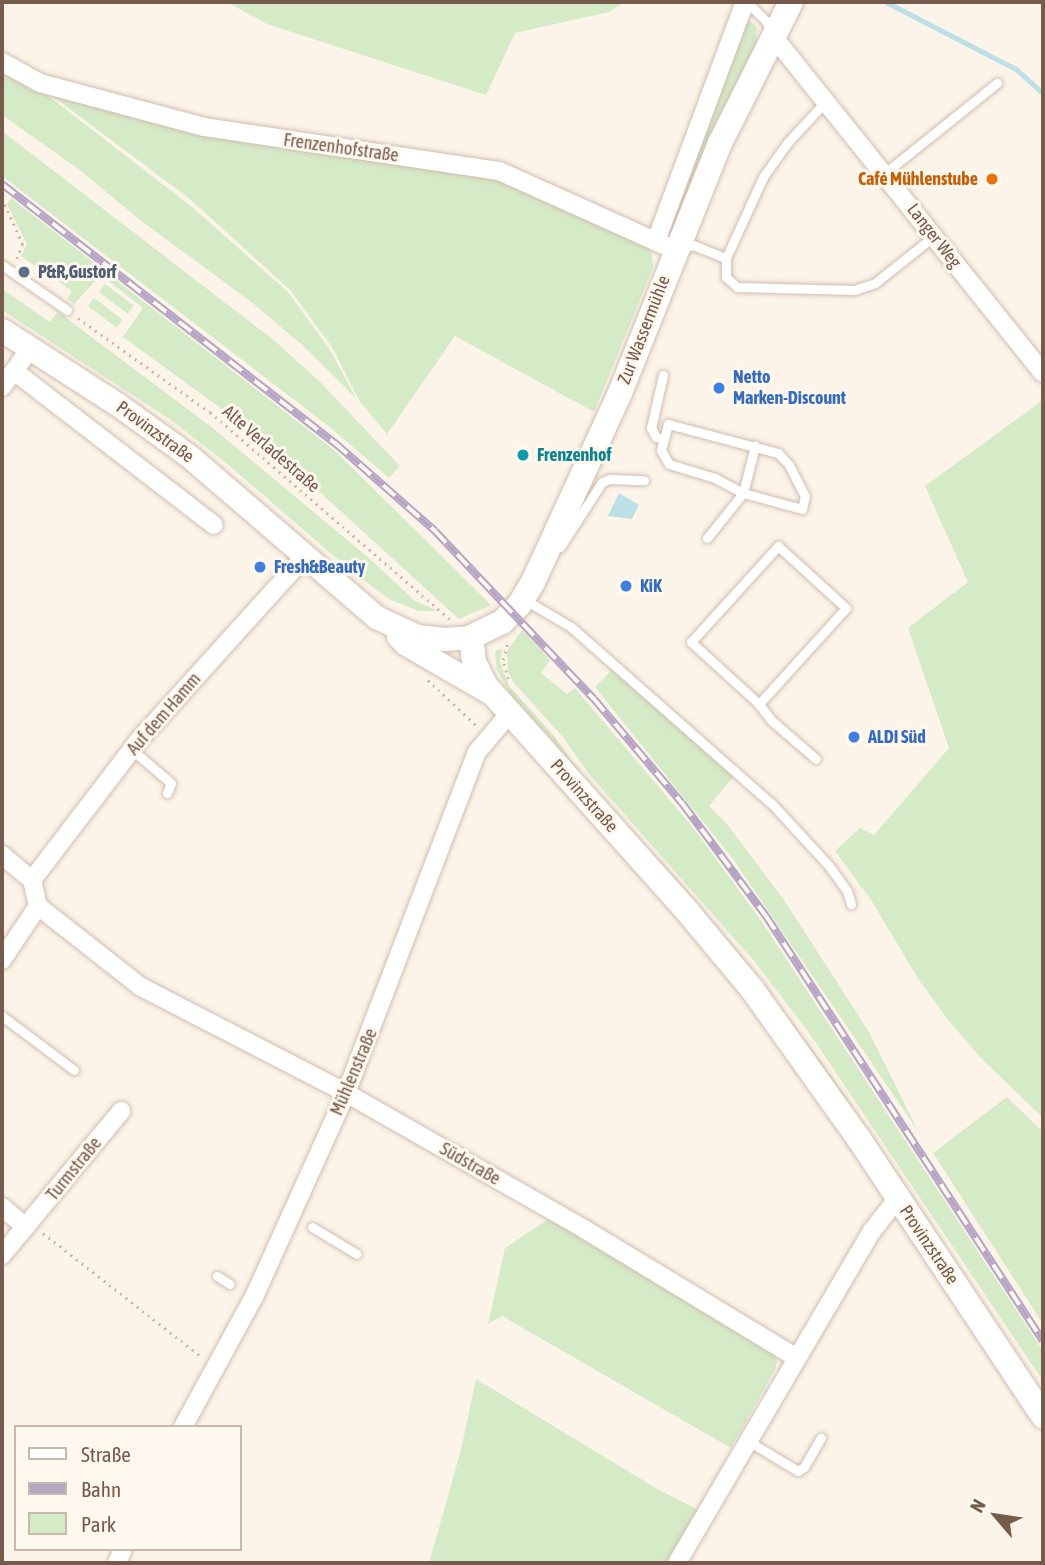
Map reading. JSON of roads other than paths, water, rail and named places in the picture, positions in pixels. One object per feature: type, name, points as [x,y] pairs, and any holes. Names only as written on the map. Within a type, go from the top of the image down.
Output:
[{"type":"main road","name":"Zur Wassermühle","points":[[471,637],[502,622],[523,599],[542,562],[620,393],[665,245],[791,2]]},
{"type":"main road","name":"Provinzstraße","points":[[471,637],[476,669],[502,704],[740,973],[823,1086],[1043,1416]]},
{"type":"street","name":"Zur Wassermühle","points":[[665,245],[746,2]]},
{"type":"street","name":"Langer Weg","points":[[772,35],[1043,373]]},
{"type":"street","name":"Frenzenhofstraße","points":[[2,62],[40,83],[204,127],[499,171],[665,245]]},
{"type":"street","name":"Provinzstraße","points":[[2,330],[173,443],[383,621],[426,637],[471,637]]},
{"type":"street","points":[[2,387],[31,348]]},
{"type":"street","name":"Provinzstraße","points":[[14,371],[214,525]]},
{"type":"street","name":"Auf dem Hamm","points":[[32,880],[131,749],[305,556]]},
{"type":"street","points":[[383,621],[406,644],[502,704]]},
{"type":"street","name":"Mühlenstraße","points":[[184,1425],[216,1369],[250,1294],[302,1222],[346,1093],[482,744],[502,704]]},
{"type":"street","points":[[2,856],[32,880],[38,906],[2,960]]},
{"type":"street","name":"Südstraße","points":[[38,906],[153,995],[346,1093],[584,1229],[797,1358]]},
{"type":"street","name":"Turmstraße","points":[[2,1255],[121,1111]]},
{"type":"street","points":[[677,1563],[872,1231],[898,1198]]},
{"type":"street","points":[[2,1207],[28,1225]]},
{"type":"lane","points":[[746,2],[765,21],[772,35]]},
{"type":"lane","points":[[885,173],[997,83]]},
{"type":"lane","points":[[826,101],[788,142],[763,177],[726,258],[726,277],[737,287],[854,290],[875,283],[934,236]]},
{"type":"lane","points":[[665,245],[693,245],[726,258]]},
{"type":"lane","points":[[6,268],[66,310]]},
{"type":"lane","points":[[663,375],[651,428],[656,437],[664,439]]},
{"type":"lane","points":[[668,424],[775,452],[786,460],[805,496],[802,509],[743,493],[715,478],[668,464],[661,455],[664,439],[668,424]]},
{"type":"lane","points":[[707,538],[743,493],[755,446]]},
{"type":"lane","points":[[542,562],[568,538],[602,482],[610,479],[644,480]]},
{"type":"lane","points":[[759,704],[846,608],[778,546],[691,642],[816,760]]},
{"type":"lane","points":[[523,599],[571,627],[773,805],[829,866],[847,891],[851,904]]},
{"type":"lane","points":[[131,749],[172,783],[167,793]]},
{"type":"lane","points":[[2,1016],[74,1070]]},
{"type":"lane","points":[[302,1222],[357,1254]]},
{"type":"lane","points":[[217,1276],[230,1284]]},
{"type":"lane","points":[[748,1441],[798,1471],[804,1467],[821,1437]]},
{"type":"water","points":[[619,493],[639,505],[632,519],[608,516]]},
{"type":"waterway","points":[[886,2],[1016,69],[1043,93]]},
{"type":"railway","points":[[2,184],[335,443],[435,531],[594,699],[682,803],[766,916],[1043,1341]]},
{"type":"place","name":"Café Mühlenstube","points":[[992,179]]},
{"type":"place","name":"P&R,Gustorf","points":[[24,272]]},
{"type":"place","name":"Netto Marken-Discount","points":[[719,388]]},
{"type":"place","name":"Frenzenhof","points":[[523,455]]},
{"type":"place","name":"Fresh&Beauty","points":[[260,567]]},
{"type":"place","name":"KiK","points":[[626,586]]},
{"type":"place","name":"ALDI Süd","points":[[854,737]]}]
